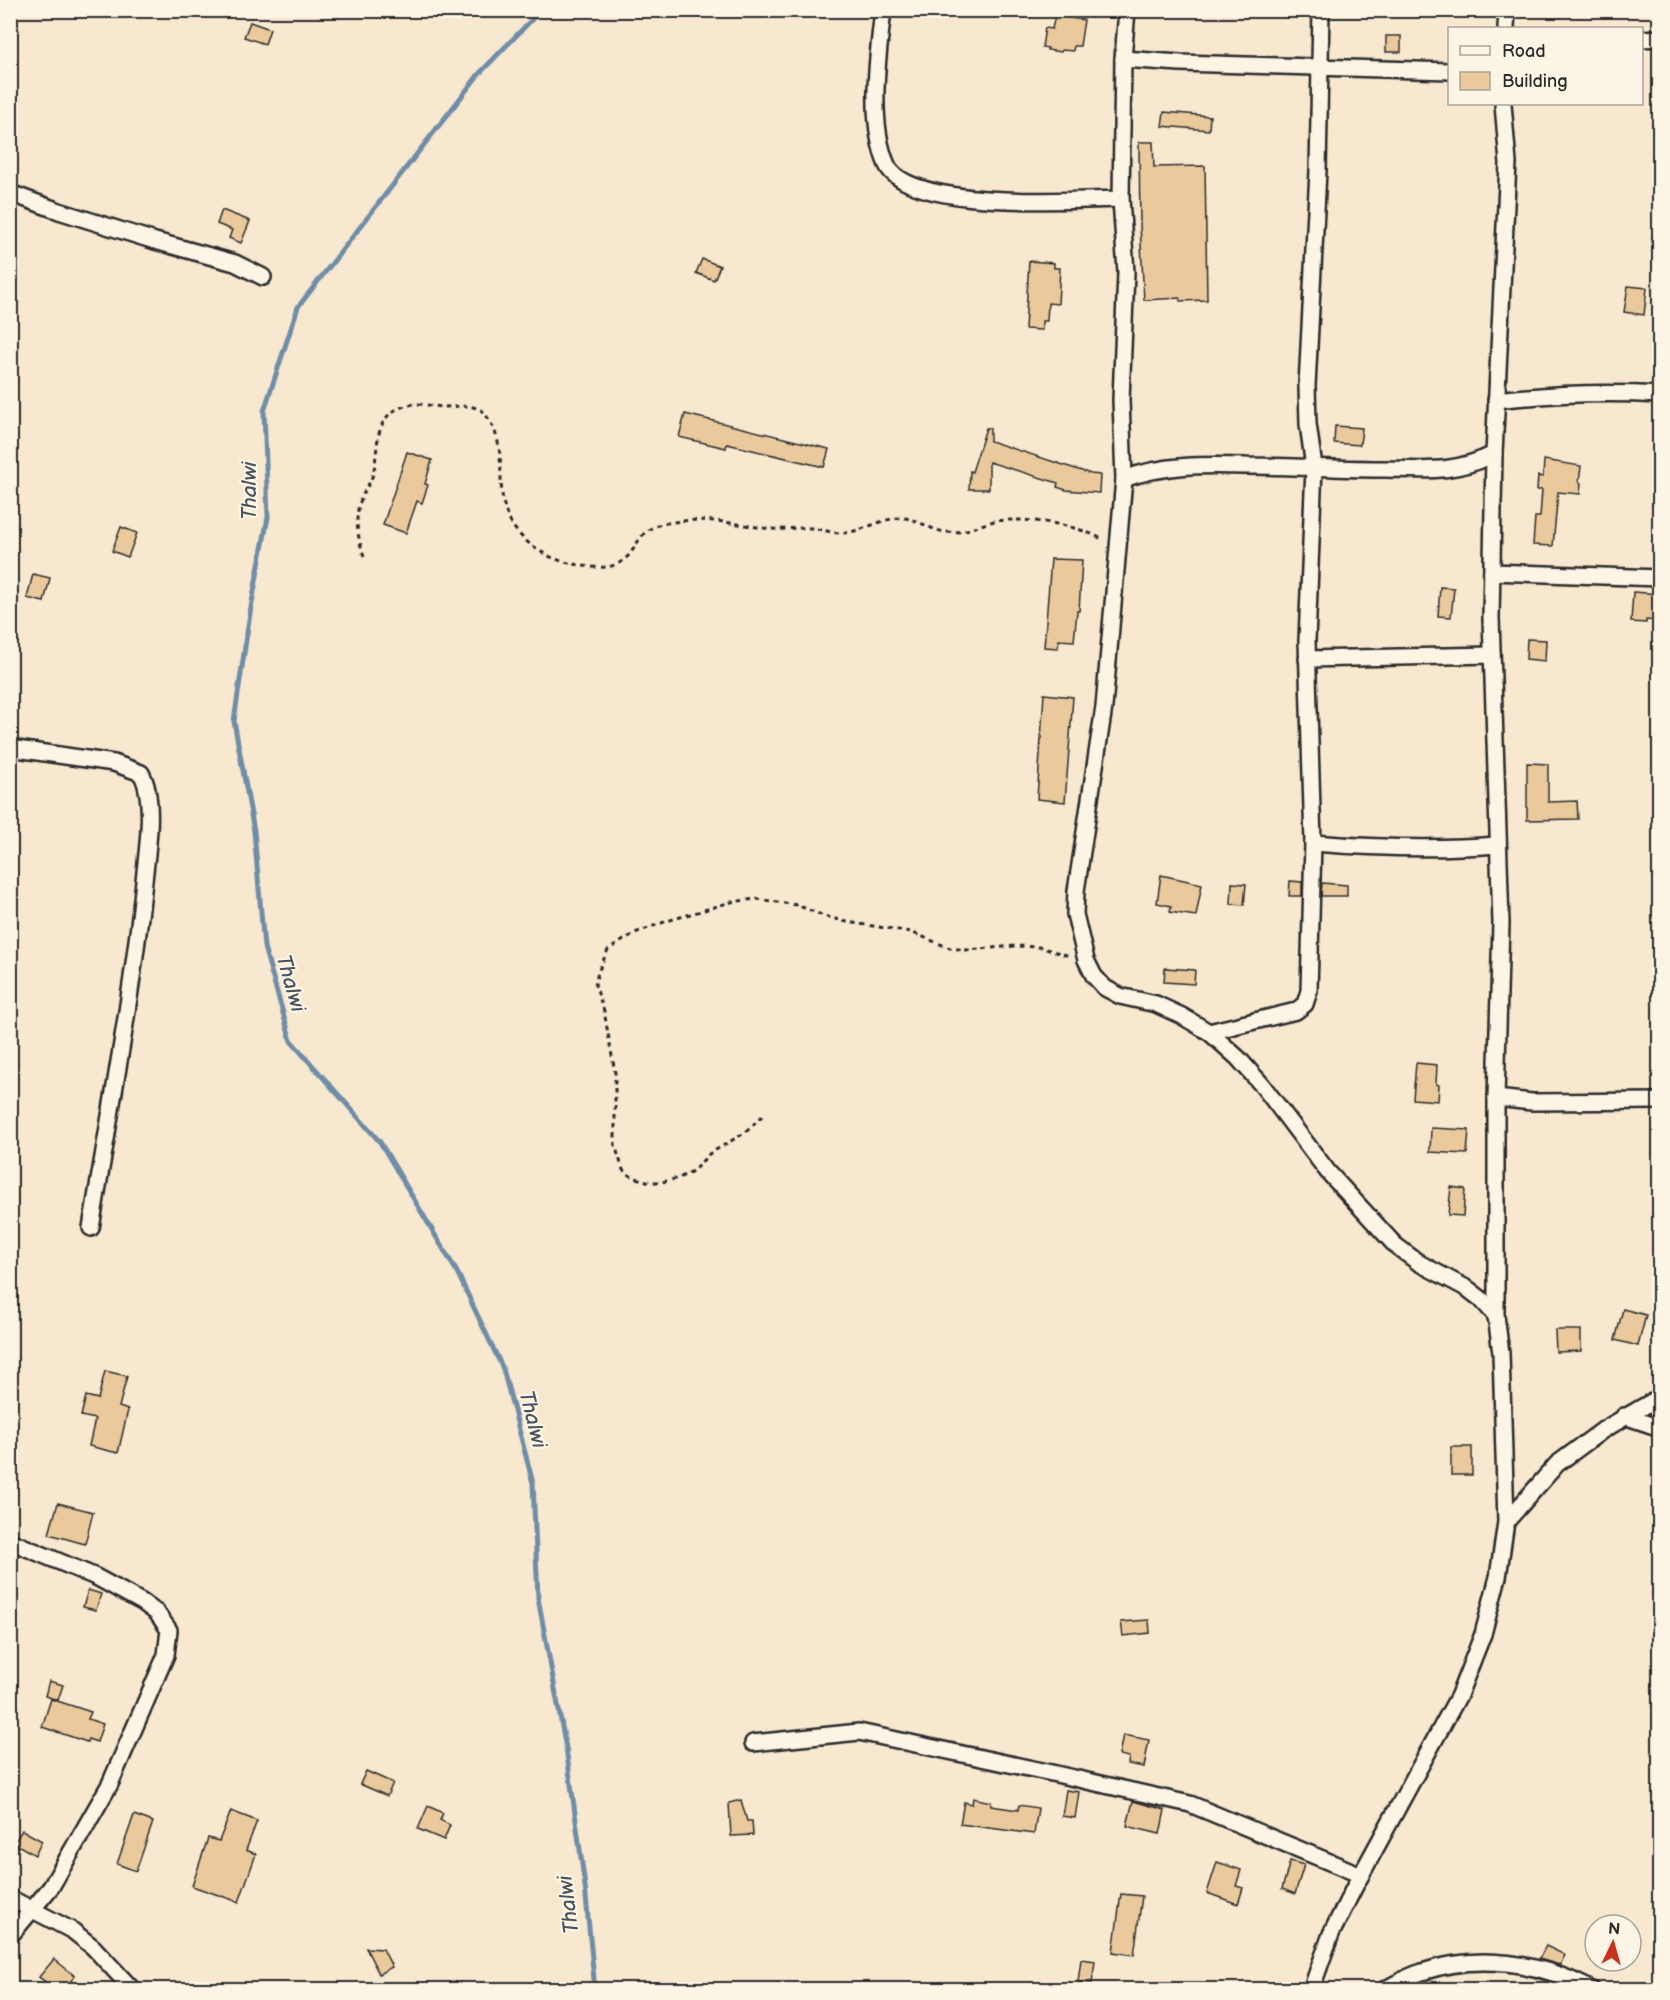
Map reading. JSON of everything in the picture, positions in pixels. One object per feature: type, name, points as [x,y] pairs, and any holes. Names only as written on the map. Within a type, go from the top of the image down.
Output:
[{"type":"street","points":[[883,10],[877,110],[880,137],[888,166],[897,176],[918,187],[944,195],[988,199],[1121,199]]},
{"type":"street","points":[[1127,10],[1123,59],[1121,199],[1126,272],[1121,400],[1124,479],[1104,707],[1076,891],[1075,914],[1086,960],[1094,976],[1105,988],[1120,996],[1156,1004],[1209,1032],[1244,1065],[1328,1172],[1395,1245],[1419,1263],[1468,1289],[1481,1299],[1496,1316]]},
{"type":"street","points":[[1209,1032],[1296,1011],[1305,1004],[1310,974],[1313,843],[1307,659],[1314,467],[1308,424],[1307,386],[1318,171],[1321,10]]},
{"type":"street","points":[[1506,27],[1507,10]]},
{"type":"street","points":[[1643,39],[1659,38]]},
{"type":"street","points":[[1123,59],[1448,71]]},
{"type":"street","points":[[1311,1989],[1331,1934],[1459,1695],[1484,1634],[1498,1577],[1506,1522],[1501,1353],[1496,1316],[1496,1098],[1501,923],[1492,655],[1494,454],[1508,163],[1503,105]]},
{"type":"street","points":[[10,193],[144,238],[235,263],[263,277]]},
{"type":"street","points":[[1496,400],[1581,394],[1659,395]]},
{"type":"street","points":[[1124,479],[1169,467],[1207,465],[1453,469],[1469,466],[1494,454]]},
{"type":"street","points":[[1492,572],[1659,578]]},
{"type":"street","points":[[1307,659],[1492,655]]},
{"type":"street","points":[[10,748],[114,764],[141,773],[146,782],[149,814],[147,855],[138,942],[91,1228]]},
{"type":"street","points":[[1313,843],[1377,848],[1437,849],[1497,845]]},
{"type":"street","points":[[1496,1098],[1532,1102],[1659,1101]]},
{"type":"street","points":[[1506,1522],[1557,1464],[1624,1416],[1659,1396]]},
{"type":"street","points":[[1624,1416],[1659,1428]]},
{"type":"street","points":[[10,1541],[96,1577],[142,1602],[157,1613],[169,1630],[166,1655],[110,1784],[51,1887],[10,1936]]},
{"type":"street","points":[[753,1743],[859,1732],[1047,1772],[1190,1804],[1361,1875]]},
{"type":"street","points":[[10,1898],[73,1931],[93,1947],[134,1989]]},
{"type":"street","points":[[1384,1989],[1410,1976],[1442,1967],[1502,1962],[1546,1970],[1572,1978],[1592,1989]]},
{"type":"path","points":[[364,556],[359,541],[357,516],[359,503],[373,475],[379,429],[387,417],[400,408],[419,404],[448,407],[468,406],[484,412],[497,436],[501,495],[508,521],[516,532],[537,550],[568,563],[611,566],[621,562],[642,534],[653,527],[664,523],[696,519],[775,529],[812,528],[842,533],[899,518],[912,519],[947,532],[963,531],[993,521],[1016,520],[1052,524],[1095,535],[1107,542],[1117,554]]},
{"type":"path","points":[[762,1116],[746,1132],[709,1154],[693,1171],[679,1178],[650,1182],[632,1177],[623,1170],[615,1145],[615,1073],[604,1011],[595,985],[608,950],[635,933],[667,921],[731,902],[758,899],[797,905],[847,922],[911,932],[950,948],[968,950],[1015,946],[1039,947],[1086,960]]},
{"type":"building","points":[[1056,11],[1065,12],[1065,17],[1084,20],[1080,46],[1074,46],[1073,51],[1062,50],[1061,52],[1042,47],[1045,28],[1052,29]]},
{"type":"building","points":[[250,22],[270,29],[265,44],[244,37]]},
{"type":"building","points":[[1386,36],[1401,36],[1401,52],[1386,52]]},
{"type":"building","points":[[1164,112],[1210,116],[1209,130],[1162,126]]},
{"type":"building","points":[[1139,142],[1153,142],[1154,167],[1205,166],[1207,300],[1180,301],[1180,298],[1144,300]]},
{"type":"building","points":[[222,210],[250,221],[241,243],[229,238],[232,230],[217,224]]},
{"type":"building","points":[[702,259],[720,266],[714,280],[696,273]]},
{"type":"building","points":[[1029,261],[1054,263],[1054,268],[1060,268],[1058,304],[1048,303],[1047,321],[1042,321],[1042,330],[1025,329]]},
{"type":"building","points":[[1628,286],[1647,288],[1644,315],[1624,312]]},
{"type":"building","points":[[685,414],[829,449],[824,467],[727,444],[726,448],[679,437]]},
{"type":"building","points":[[1335,426],[1362,428],[1360,445],[1334,443]]},
{"type":"building","points":[[986,428],[990,428],[990,441],[1100,475],[1099,493],[1066,490],[1057,487],[1058,483],[989,462],[989,489],[969,489],[970,471],[972,472]]},
{"type":"building","points":[[407,452],[432,460],[422,503],[417,501],[406,533],[383,525]]},
{"type":"building","points":[[1544,460],[1581,466],[1580,494],[1558,492],[1553,546],[1533,545],[1535,517],[1540,517],[1542,490],[1537,490],[1538,476],[1543,477]]},
{"type":"building","points":[[121,527],[137,533],[128,557],[112,551]]},
{"type":"building","points":[[1051,559],[1082,560],[1079,611],[1077,611],[1074,641],[1059,640],[1058,648],[1044,647]]},
{"type":"building","points":[[33,574],[50,578],[44,602],[27,598]]},
{"type":"building","points":[[1440,587],[1454,588],[1451,617],[1438,616]]},
{"type":"building","points":[[1633,592],[1659,594],[1657,621],[1631,622]]},
{"type":"building","points":[[1527,639],[1546,640],[1545,661],[1526,659]]},
{"type":"building","points":[[1044,694],[1073,697],[1065,802],[1037,799]]},
{"type":"building","points":[[1527,763],[1548,764],[1548,802],[1577,801],[1578,819],[1527,820]]},
{"type":"building","points":[[1161,875],[1202,884],[1196,916],[1170,912],[1171,906],[1157,903]]},
{"type":"building","points":[[1290,881],[1302,882],[1302,896],[1289,896]]},
{"type":"building","points":[[1232,883],[1246,884],[1244,905],[1231,904]]},
{"type":"building","points":[[1322,883],[1347,885],[1347,896],[1321,896]]},
{"type":"building","points":[[1165,968],[1195,970],[1194,984],[1164,982]]},
{"type":"building","points":[[1416,1063],[1437,1065],[1438,1101],[1413,1099]]},
{"type":"building","points":[[1431,1128],[1469,1130],[1467,1154],[1430,1152]]},
{"type":"building","points":[[1451,1187],[1465,1189],[1463,1216],[1448,1215]]},
{"type":"building","points":[[1623,1309],[1646,1315],[1638,1346],[1615,1340]]},
{"type":"building","points":[[1555,1330],[1581,1330],[1581,1351],[1556,1352]]},
{"type":"building","points":[[105,1371],[127,1376],[119,1407],[128,1410],[118,1453],[89,1446],[95,1419],[81,1416],[86,1396],[98,1399]]},
{"type":"building","points":[[1451,1447],[1472,1447],[1472,1475],[1451,1475]]},
{"type":"building","points":[[58,1503],[93,1512],[85,1544],[49,1534]]},
{"type":"building","points":[[88,1590],[101,1594],[96,1610],[83,1607]]},
{"type":"building","points":[[1149,1620],[1150,1633],[1123,1636],[1121,1622]]},
{"type":"building","points":[[49,1681],[63,1685],[58,1700],[45,1696]]},
{"type":"building","points":[[51,1699],[91,1712],[88,1719],[103,1724],[97,1742],[88,1739],[87,1742],[42,1727]]},
{"type":"building","points":[[1123,1735],[1149,1740],[1144,1767],[1128,1764],[1129,1757],[1119,1755]]},
{"type":"building","points":[[366,1771],[393,1783],[387,1796],[360,1784]]},
{"type":"building","points":[[1066,1790],[1079,1792],[1075,1818],[1062,1816]]},
{"type":"building","points":[[973,1798],[991,1802],[991,1806],[1018,1810],[1019,1805],[1038,1808],[1034,1834],[960,1824],[964,1802],[972,1804]]},
{"type":"building","points":[[741,1800],[747,1821],[752,1821],[753,1835],[731,1836],[729,1803]]},
{"type":"building","points":[[1133,1801],[1165,1810],[1160,1834],[1127,1826]]},
{"type":"building","points":[[428,1806],[443,1813],[440,1820],[450,1825],[444,1840],[418,1829]]},
{"type":"building","points":[[231,1811],[257,1821],[246,1850],[256,1854],[239,1902],[192,1886],[208,1838],[219,1841]]},
{"type":"building","points":[[134,1815],[153,1822],[136,1871],[117,1864]]},
{"type":"building","points":[[22,1830],[42,1841],[35,1855],[14,1843]]},
{"type":"building","points":[[1290,1861],[1304,1865],[1295,1894],[1282,1889]]},
{"type":"building","points":[[1217,1862],[1241,1870],[1236,1886],[1243,1888],[1238,1904],[1207,1893]]},
{"type":"building","points":[[1121,1894],[1142,1896],[1134,1955],[1113,1952]]},
{"type":"building","points":[[1546,1946],[1565,1955],[1560,1965],[1539,1959]]},
{"type":"building","points":[[366,1948],[383,1949],[392,1967],[379,1974]]},
{"type":"building","points":[[54,1959],[75,1976],[64,1989],[55,1989],[39,1977]]},
{"type":"building","points":[[1081,1959],[1095,1961],[1092,1983],[1078,1982]]},
{"type":"waterway","name":"Thalwi","points":[[541,10],[479,74],[298,307],[264,411],[268,517],[250,613],[234,721],[254,831],[264,947],[291,1041],[380,1142],[457,1272],[503,1369],[533,1483],[538,1598],[566,1748],[585,1886],[595,1990]]}]
